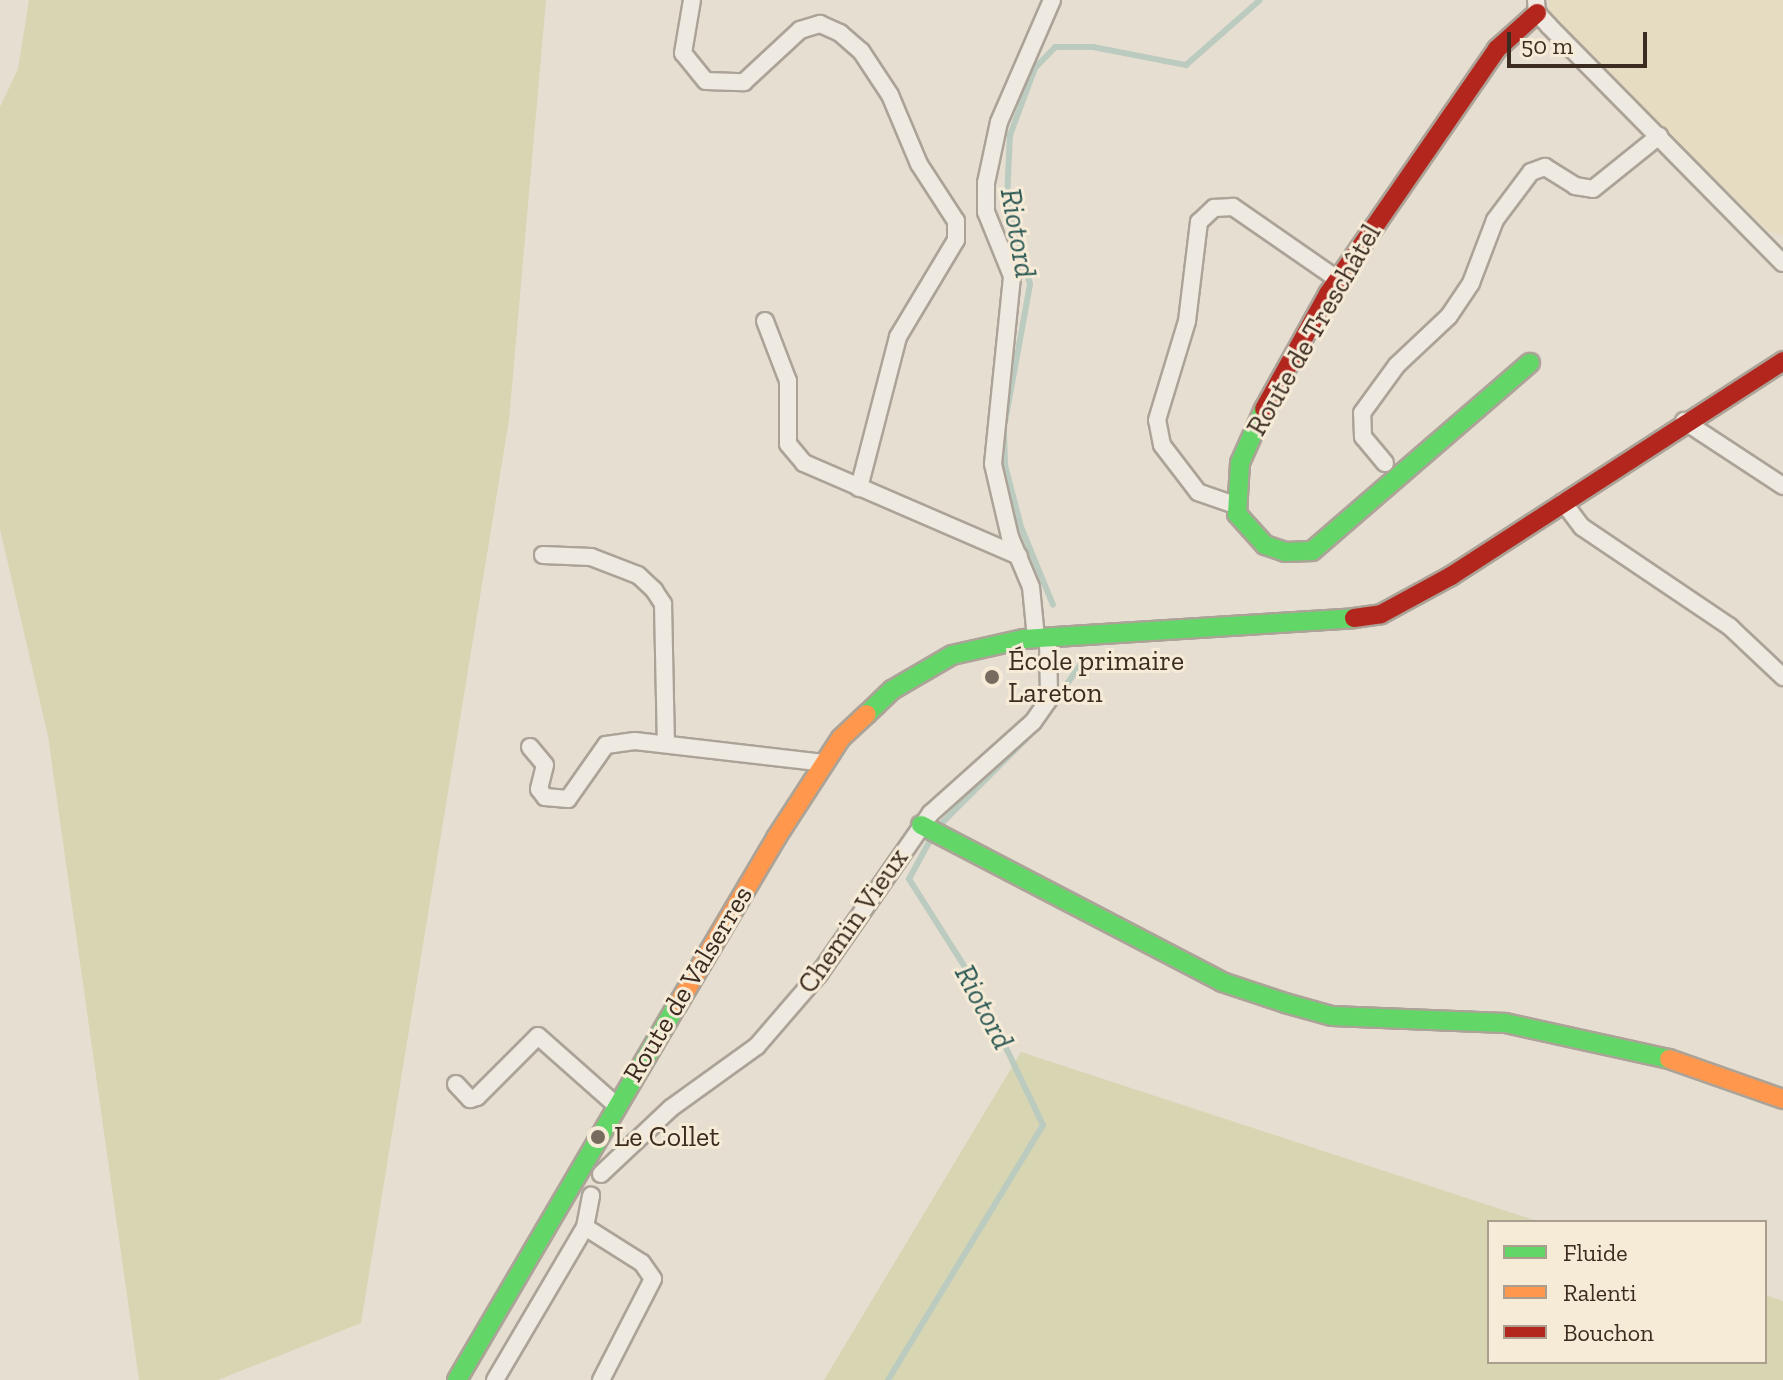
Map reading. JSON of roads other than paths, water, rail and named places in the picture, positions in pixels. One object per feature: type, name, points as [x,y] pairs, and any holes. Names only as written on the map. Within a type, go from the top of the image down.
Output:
[{"type":"street","points":[[692,0],[683,53],[706,81],[744,82],[800,30],[820,24],[840,33],[861,51],[890,95],[919,164],[956,221],[956,240],[898,337],[859,488]]},
{"type":"street","name":"Chemin Vieux","points":[[601,1174],[671,1108],[757,1046],[929,830],[1033,722],[1049,699],[1042,638],[1031,587],[993,464],[1012,276],[986,212],[986,183],[1009,95],[1052,0]]},
{"type":"street","name":"Route de Treschâtel","points":[[1235,505],[1240,463],[1255,425],[1337,279],[1497,49],[1537,6],[1783,263]]},
{"type":"street","points":[[1385,463],[1363,437],[1362,413],[1397,365],[1449,316],[1471,283],[1495,220],[1531,172],[1545,167],[1575,186],[1593,189],[1659,136]]},
{"type":"street","points":[[1337,279],[1233,207],[1214,208],[1199,222],[1185,333],[1157,420],[1162,445],[1198,492],[1235,505],[1243,523],[1265,545],[1285,552],[1312,551],[1530,363]]},
{"type":"street","points":[[765,321],[788,381],[788,444],[804,463],[1019,556]]},
{"type":"street","points":[[1684,421],[1783,342]]},
{"type":"street","points":[[1765,374],[1783,352]]},
{"type":"street","points":[[1684,421],[1783,361]]},
{"type":"street","points":[[1684,421],[1783,486]]},
{"type":"street","name":"Route de Valserres","points":[[457,1380],[616,1105],[776,838],[824,763],[863,715],[918,673],[952,655],[1042,638],[1313,623],[1381,614],[1451,576],[1684,421]]},
{"type":"street","points":[[1563,502],[1582,527],[1730,627],[1783,677]]},
{"type":"street","points":[[543,555],[591,557],[638,575],[659,597],[663,604],[666,744]]},
{"type":"street","points":[[530,747],[545,765],[539,789],[545,797],[568,799],[606,745],[666,744],[824,763]]},
{"type":"street","points":[[929,830],[1039,882],[1222,982],[1285,1003],[1332,1016],[1505,1023],[1701,1066],[1783,1099]]},
{"type":"street","points":[[456,1084],[470,1099],[477,1097],[538,1036],[616,1105]]},
{"type":"street","points":[[565,1192],[578,1199],[591,1196],[600,1187],[601,1174],[586,1158]]},
{"type":"street","points":[[495,1380],[585,1227],[591,1196]]},
{"type":"street","points":[[585,1227],[642,1263],[653,1279],[601,1380]]},
{"type":"waterway","name":"Riotord","points":[[1005,422],[1030,284],[1007,198],[1010,135],[1035,68],[1055,47],[1093,47],[1186,65],[1260,0]]},
{"type":"waterway","name":"Riotord","points":[[1004,433],[1005,465],[1021,527],[1053,605]]},
{"type":"waterway","name":"Riotord","points":[[1035,730],[1083,661]]},
{"type":"waterway","name":"Riotord","points":[[939,826],[1027,738]]},
{"type":"waterway","name":"Riotord","points":[[888,1380],[1043,1125],[975,983],[909,879],[933,835]]},
{"type":"place","name":"École primaire Lareton","points":[[992,677]]},
{"type":"place","name":"Le Collet","points":[[598,1137]]}]
